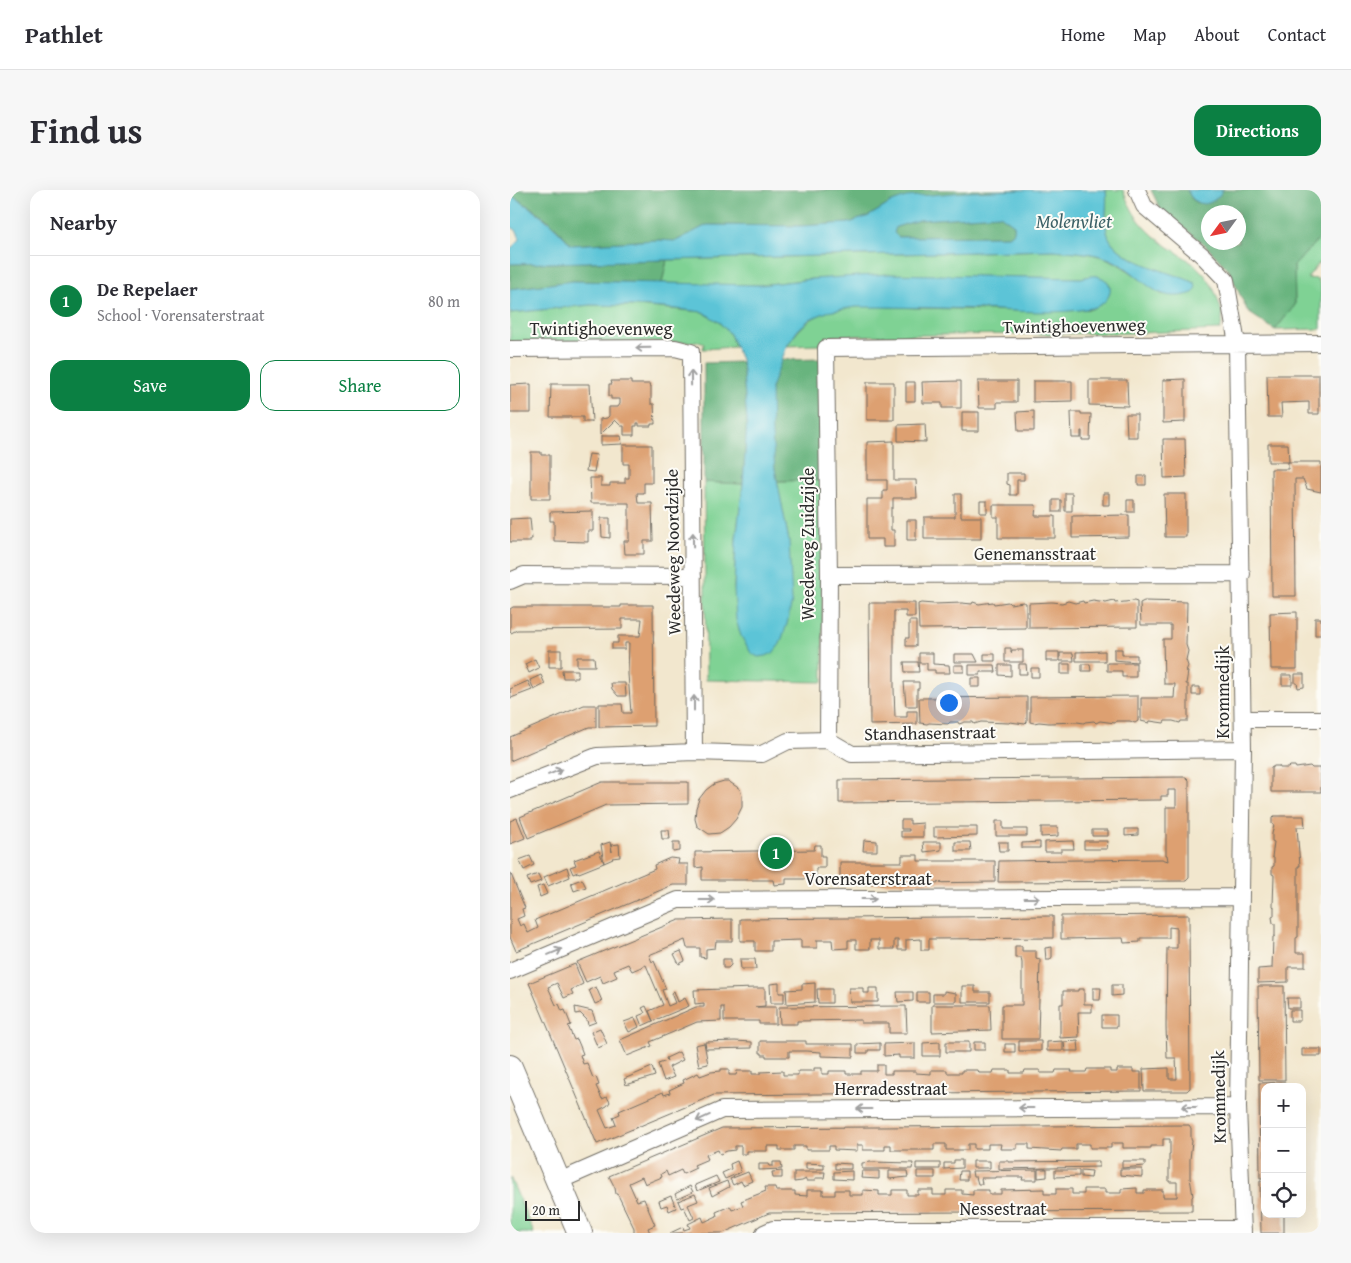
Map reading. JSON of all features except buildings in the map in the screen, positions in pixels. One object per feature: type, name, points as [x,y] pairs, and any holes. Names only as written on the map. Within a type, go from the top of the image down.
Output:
[{"type":"main road","points":[[510,1068],[580,1233]]},
{"type":"street","name":"Krommedijk","points":[[1137,190],[1144,206],[1203,256],[1226,280],[1237,344],[1243,719],[1238,1107],[1243,1231]]},
{"type":"street","name":"Twintighoevenweg","points":[[826,348],[1321,342]]},
{"type":"street","name":"Twintighoevenweg","points":[[510,349],[675,348],[691,352]]},
{"type":"street","name":"Weedeweg Zuidzijde","points":[[826,348],[829,574],[828,740]]},
{"type":"street","name":"Weedeweg Noordzijde","points":[[691,352],[694,752]]},
{"type":"street","name":"Genemansstraat","points":[[829,574],[1242,574]]},
{"type":"street","points":[[510,581],[524,575],[693,576]]},
{"type":"street","points":[[1243,719],[1321,719]]},
{"type":"street","points":[[510,790],[597,756],[694,752],[762,754],[788,741],[828,740]]},
{"type":"street","name":"Standhasenstraat","points":[[828,740],[852,754],[1243,749]]},
{"type":"street","name":"Vorensaterstraat","points":[[510,971],[678,900],[1241,897]]},
{"type":"street","name":"Herradesstraat","points":[[559,1181],[722,1110],[1238,1107]]},
{"type":"street","name":"Nessestraat","points":[[764,1233],[773,1230],[1243,1231]]},
{"type":"green space","points":[[510,190],[1021,190],[892,202],[869,216],[849,223],[800,226],[707,225],[676,241],[657,240],[571,245],[544,217],[510,195]]},
{"type":"green space","points":[[1106,190],[1123,190],[1137,218],[1144,226],[1154,236],[1186,258],[1204,275],[1212,286],[1221,308],[1220,330],[1137,333],[833,336],[821,342],[821,345],[787,346],[808,321],[826,312],[847,307],[871,306],[1026,311],[1092,309],[1110,288],[1105,280],[1098,277],[960,276],[812,279],[760,285],[662,283],[667,260],[1053,250],[1086,253],[1111,260],[1163,295],[1182,277],[1139,262],[1118,249],[1111,242],[1106,228]]},
{"type":"green space","points":[[1151,190],[1187,190],[1192,199],[1197,203],[1221,194],[1223,190],[1321,190],[1321,236],[1294,266],[1295,305],[1275,330],[1248,312],[1228,269],[1210,250],[1246,250],[1246,205],[1201,205],[1201,242],[1161,210]]},
{"type":"green space","points":[[1000,215],[1014,225],[1014,232],[1008,236],[898,237],[894,233],[896,227],[919,220]]},
{"type":"green space","points":[[1321,236],[1321,263],[1318,264],[1307,278],[1318,279],[1321,287],[1321,329],[1275,330],[1295,305],[1294,266]]},
{"type":"green space","points":[[667,260],[662,283],[573,281],[510,289],[510,264]]},
{"type":"green space","points":[[590,305],[637,306],[703,312],[720,323],[730,334],[735,347],[703,349],[704,344],[699,342],[510,342],[510,313]]},
{"type":"green space","points":[[821,359],[822,480],[777,481],[770,423],[772,382],[781,360]]},
{"type":"green space","points":[[742,362],[747,421],[743,484],[704,482],[704,363]]},
{"type":"green space","points":[[822,480],[823,682],[706,680],[704,482],[743,484],[736,539],[734,589],[789,541],[777,481]]},
{"type":"green space","points":[[510,1177],[534,1233],[510,1233]]},
{"type":"water","name":"Molenvliet","points":[[1106,190],[1107,232],[1112,242],[1120,251],[1145,264],[1195,283],[1196,289],[1193,293],[1170,296],[1152,288],[1128,269],[1111,259],[1086,253],[1053,250],[510,264],[510,249],[520,239],[517,231],[510,226],[510,195],[543,217],[571,245],[657,240],[676,241],[707,225],[800,226],[849,223],[869,216],[892,202],[906,197],[965,192]],"holes":[[[1000,215],[1014,225],[1014,232],[1008,236],[898,237],[894,233],[896,227],[919,220]]]},
{"type":"water","points":[[1187,190],[1223,190],[1214,200],[1205,204],[1195,201]]},
{"type":"water","points":[[889,274],[1081,278],[1096,276],[1106,280],[1109,284],[1110,294],[1098,306],[1065,311],[1037,312],[855,307],[827,312],[810,319],[798,330],[787,346],[771,388],[775,469],[789,541],[792,601],[780,644],[773,653],[758,657],[751,653],[741,636],[736,620],[734,589],[736,539],[743,484],[747,421],[742,362],[730,334],[720,323],[703,312],[676,309],[590,305],[510,313],[510,289],[573,281],[760,285],[812,279]]},
{"type":"place","name":"De Repelaer","points":[[776,853]]}]
